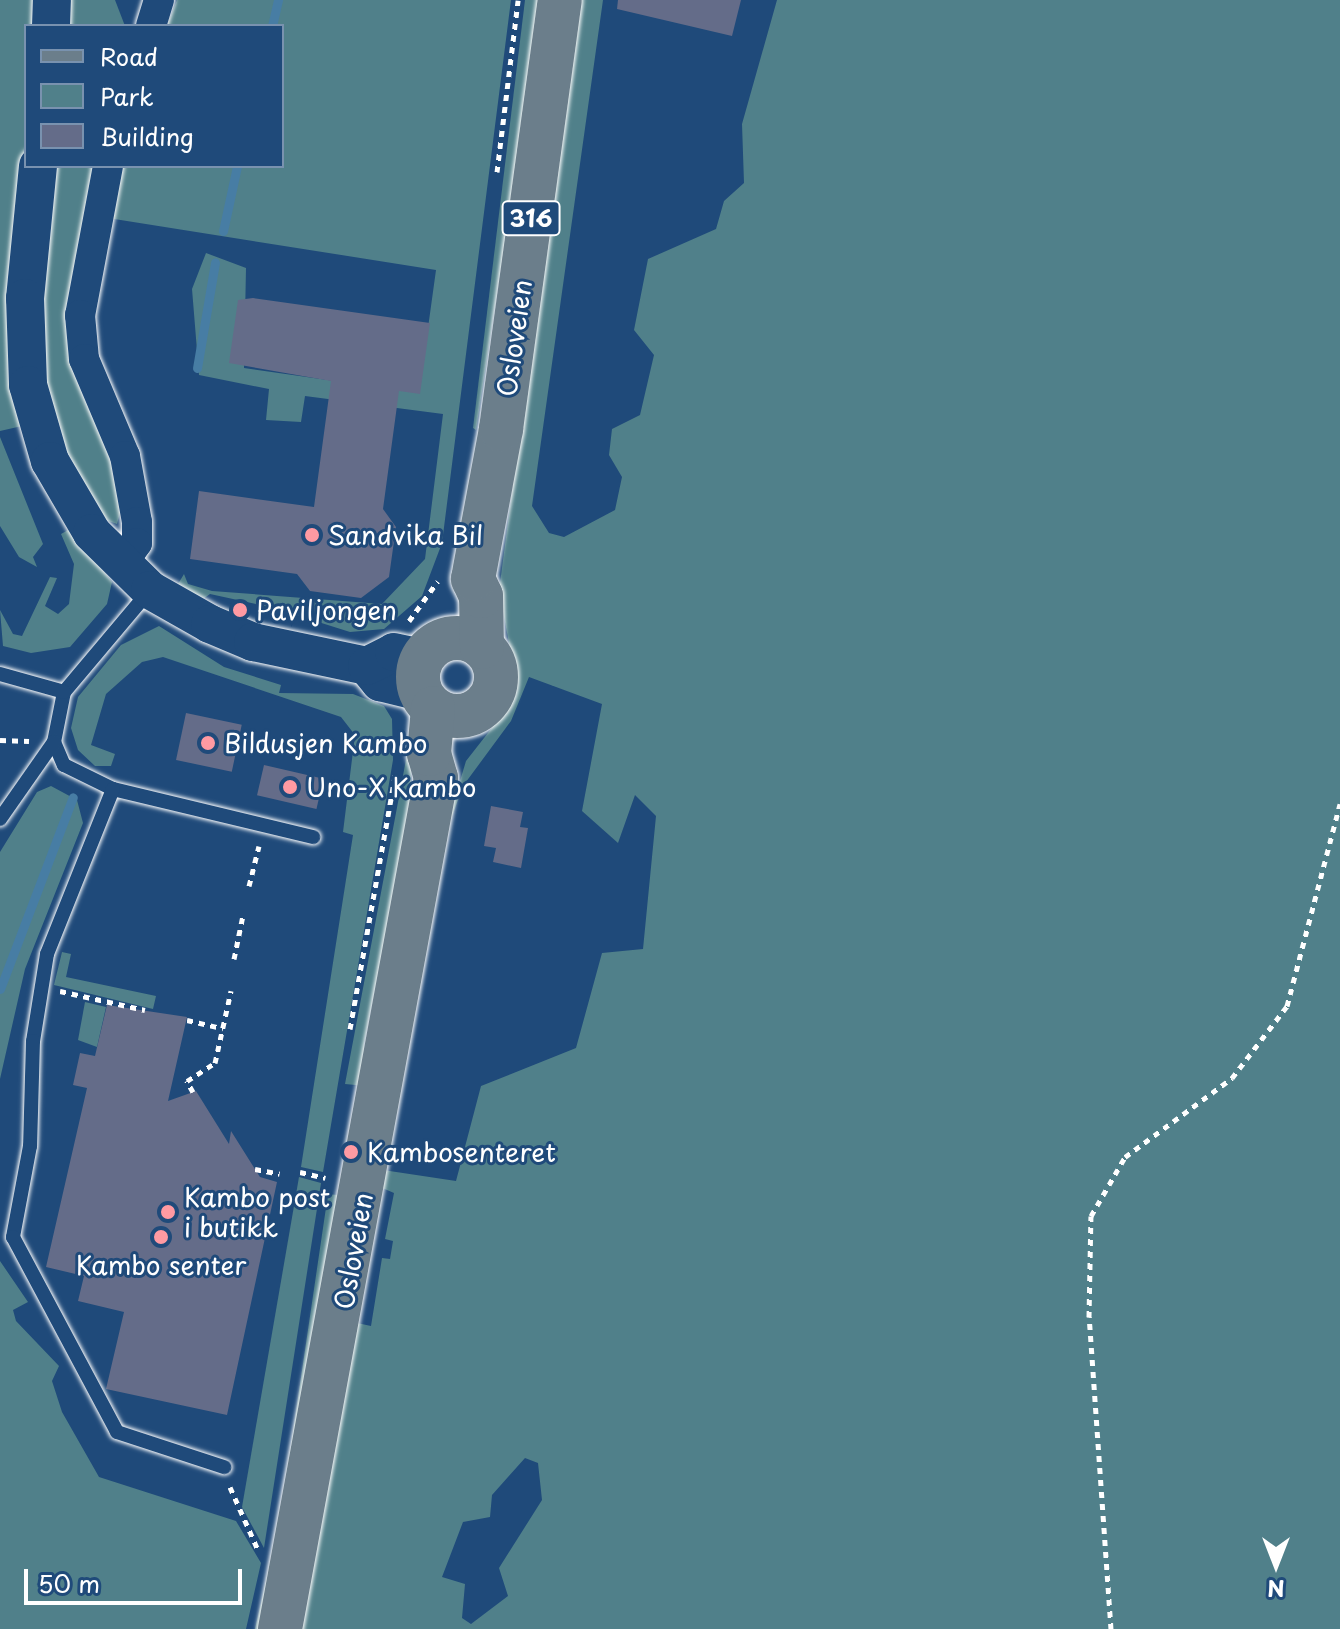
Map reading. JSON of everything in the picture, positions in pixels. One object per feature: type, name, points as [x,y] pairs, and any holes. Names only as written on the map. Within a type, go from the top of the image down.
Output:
[{"type":"main road","name":"Osloveien","points":[[280,1629],[436,778],[429,754],[439,670],[481,596],[458,573],[501,429],[560,0]]},
{"type":"street","points":[[51,24],[52,0]]},
{"type":"street","points":[[152,24],[159,0]]},
{"type":"street","points":[[38,168],[25,298],[33,414],[63,490],[123,563],[150,590],[253,642],[367,666],[380,682],[439,670]]},
{"type":"street","points":[[108,168],[80,315],[84,359],[125,456],[137,522],[137,543],[123,563]]},
{"type":"lane","points":[[0,819],[8,789],[54,742],[64,692],[150,590]]},
{"type":"lane","points":[[0,674],[64,692]]},
{"type":"lane","points":[[54,742],[73,773],[113,789],[313,837]]},
{"type":"lane","points":[[113,789],[47,954],[30,1146],[13,1237],[117,1432],[224,1467]]},
{"type":"path","points":[[495,185],[518,0]]},
{"type":"path","points":[[439,670],[423,607],[458,573]]},
{"type":"path","points":[[1111,1629],[1089,1317],[1091,1216],[1125,1157],[1232,1078],[1287,1006],[1340,804]]},
{"type":"path","points":[[249,886],[263,825]]},
{"type":"path","points":[[234,959],[243,915]]},
{"type":"path","points":[[42,987],[145,1010]]},
{"type":"path","points":[[193,1092],[187,1081],[215,1063],[231,991]]},
{"type":"path","points":[[187,1020],[223,1028]]},
{"type":"path","points":[[255,1169],[280,1174]]},
{"type":"path","points":[[300,1172],[325,1178]]},
{"type":"path","points":[[224,1467],[238,1515],[265,1562]]},
{"type":"green space","points":[[0,0],[37,0],[36,24],[24,24],[22,426],[0,431]]},
{"type":"green space","points":[[70,0],[115,0],[124,24],[68,24]]},
{"type":"green space","points":[[177,0],[511,0],[442,543],[422,596],[384,629],[350,632],[274,608],[210,594],[203,599],[178,584],[184,574],[188,584],[212,591],[382,604],[425,559],[443,414],[305,396],[301,422],[266,420],[269,389],[199,375],[192,289],[206,253],[246,268],[244,368],[419,393],[436,270],[108,218],[121,168],[284,168],[284,24],[168,24]]},
{"type":"green space","points":[[525,0],[542,0],[476,430],[473,428]]},
{"type":"green space","points":[[576,0],[603,0],[532,506],[549,533],[564,537],[615,510],[622,477],[609,455],[612,429],[640,415],[654,355],[634,330],[648,259],[716,229],[724,201],[744,183],[742,124],[777,0],[1340,0],[1340,1629],[298,1629],[357,1323],[371,1326],[382,1258],[390,1259],[393,1241],[385,1239],[394,1193],[380,1187],[383,1170],[456,1181],[481,1086],[576,1048],[602,953],[643,949],[656,816],[635,795],[618,843],[582,811],[602,704],[529,677],[511,721],[463,786],[437,858],[466,761],[502,715],[516,679],[499,591]],"holes":[[[525,1458],[538,1463],[542,1500],[499,1568],[508,1596],[471,1624],[462,1618],[465,1584],[442,1577],[463,1522],[490,1517],[492,1495]]]},
{"type":"green space","points":[[52,168],[98,168],[69,300],[122,506],[117,524],[103,519],[76,479],[50,413],[38,330]]},
{"type":"green space","points":[[0,437],[43,544],[33,557],[37,567],[19,557],[0,526]]},
{"type":"green space","points":[[70,529],[112,582],[107,604],[70,647],[31,653],[3,646],[0,610],[13,634],[22,636],[50,577],[57,578],[45,606],[58,614],[69,604],[74,564],[61,534]]},
{"type":"green space","points":[[159,626],[224,667],[281,685],[279,693],[353,694],[384,706],[392,719],[393,760],[323,1172],[301,1167],[353,835],[343,832],[355,735],[341,717],[163,657],[142,662],[106,694],[91,745],[115,754],[111,766],[95,766],[78,750],[71,728],[78,697],[121,645]]},
{"type":"green space","points":[[411,733],[411,806],[364,1044],[366,1086],[345,1084]]},
{"type":"green space","points":[[51,786],[77,800],[83,823],[25,969],[0,1079],[0,852],[37,792]]},
{"type":"green space","points":[[62,952],[71,954],[66,977],[156,996],[153,1009],[54,985]]},
{"type":"green space","points":[[85,1002],[106,1007],[97,1047],[78,1040]]},
{"type":"green space","points":[[299,1177],[321,1183],[264,1548],[242,1507]]},
{"type":"green space","points":[[328,1194],[346,1196],[264,1629],[255,1629],[280,1520]]},
{"type":"green space","points":[[0,1261],[28,1302],[13,1310],[16,1321],[59,1366],[52,1381],[62,1412],[99,1477],[236,1521],[261,1563],[246,1629],[0,1629]]},
{"type":"building","points":[[618,0],[741,0],[732,36],[617,9]]},
{"type":"building","points":[[253,298],[430,323],[420,394],[399,391],[383,509],[396,527],[389,577],[361,598],[310,591],[297,574],[190,559],[199,491],[314,507],[331,381],[229,363],[238,300]]},
{"type":"building","name":"Bildusjen Kambo","points":[[186,713],[242,725],[232,772],[176,760]]},
{"type":"building","name":"Uno-X Kambo","points":[[264,765],[323,779],[316,809],[257,795]]},
{"type":"building","points":[[491,806],[523,812],[520,827],[528,828],[521,868],[493,862],[496,848],[484,846]]},
{"type":"building","name":"Kambo senter","points":[[107,1005],[187,1017],[168,1101],[196,1091],[229,1144],[231,1131],[260,1177],[277,1182],[227,1415],[106,1389],[124,1312],[78,1301],[84,1276],[46,1267],[87,1088],[73,1085],[80,1053],[95,1056]]},
{"type":"waterway","points":[[272,24],[278,0]]},
{"type":"waterway","points":[[223,231],[237,168]]},
{"type":"waterway","points":[[197,368],[215,263]]},
{"type":"waterway","points":[[0,989],[73,797]]},
{"type":"place","name":"Sandvika Bil","points":[[312,535]]},
{"type":"place","name":"Paviljongen","points":[[240,610]]},
{"type":"place","name":"Bildusjen Kambo","points":[[208,743]]},
{"type":"place","name":"Uno-X Kambo","points":[[290,787]]},
{"type":"place","name":"Kambosenteret","points":[[351,1152]]},
{"type":"place","name":"Kambo post i butikk","points":[[168,1212]]},
{"type":"place","name":"Kambo senter","points":[[161,1237]]}]
